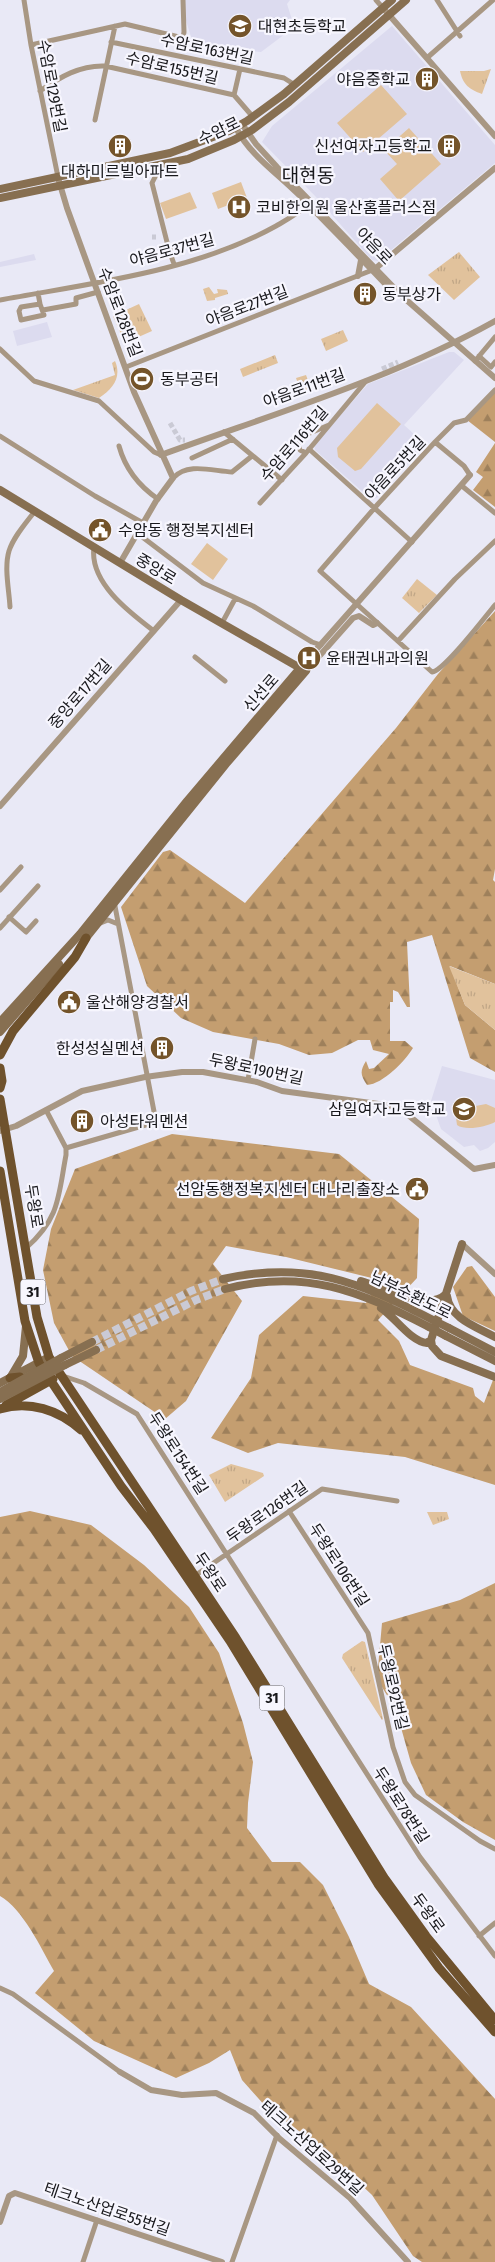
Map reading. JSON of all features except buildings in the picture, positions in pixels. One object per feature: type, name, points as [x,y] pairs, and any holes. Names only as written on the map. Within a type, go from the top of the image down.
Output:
[{"type":"main road","name":"수암로","points":[[0,189],[170,153],[199,144],[239,126],[295,85],[392,0]]},
{"type":"main road","name":"수암로","points":[[0,198],[177,162],[200,155],[244,134],[295,97],[406,0]]},
{"type":"main road","name":"중앙로","points":[[0,490],[181,600],[303,670]]},
{"type":"main road","name":"신선로","points":[[83,936],[112,894],[192,794],[303,670]]},
{"type":"main road","name":"신선로","points":[[83,936],[98,924],[303,670]]},
{"type":"main road","points":[[0,1022],[83,936]]},
{"type":"main road","points":[[1,1036],[83,936]]},
{"type":"main road","points":[[0,1055],[13,1031],[75,957],[83,936]]},
{"type":"main road","points":[[0,1068],[2,1080],[0,1088]]},
{"type":"main road","name":"두왕로","points":[[0,1099],[5,1151],[26,1248],[39,1328],[50,1357],[191,1578],[378,1884],[439,1968],[495,2032]]},
{"type":"main road","name":"두왕로","points":[[0,1171],[25,1320],[39,1363],[117,1480],[236,1638],[390,1885],[431,1942],[495,2020]]},
{"type":"main road","points":[[462,1244],[431,1340],[432,1346],[438,1354],[495,1377]]},
{"type":"main road","name":"남부순환도로","points":[[222,1279],[266,1272],[321,1275],[374,1290],[431,1324]]},
{"type":"main road","points":[[305,1273],[361,1281],[425,1302],[438,1300],[447,1292]]},
{"type":"main road","name":"남부순환도로","points":[[225,1290],[251,1283],[284,1281],[319,1283],[352,1292],[386,1305],[495,1352]]},
{"type":"main road","points":[[352,1292],[392,1314],[396,1322],[421,1342],[427,1343],[431,1340]]},
{"type":"main road","points":[[447,1292],[449,1303],[455,1314],[495,1337]]},
{"type":"main road","points":[[10,1378],[23,1356],[25,1320]]},
{"type":"main road","name":"남부순환도로","points":[[447,1332],[495,1361]]},
{"type":"main road","points":[[0,1392],[94,1346]]},
{"type":"main road","points":[[0,1383],[50,1357]]},
{"type":"main road","points":[[0,1399],[63,1362]]},
{"type":"main road","points":[[0,1408],[60,1375]]},
{"type":"main road","points":[[10,1378],[18,1376],[25,1381],[25,1391],[21,1396]]},
{"type":"main road","points":[[0,1408],[26,1406],[47,1410],[74,1424],[92,1441]]},
{"type":"street","name":"수암로129번길","points":[[24,0],[31,45],[58,176]]},
{"type":"street","points":[[31,45],[124,24],[183,38],[183,0]]},
{"type":"street","points":[[376,0],[391,14],[495,136]]},
{"type":"street","points":[[437,0],[458,33]]},
{"type":"street","points":[[428,57],[458,33],[490,1],[495,8]]},
{"type":"street","name":"수암로155번길","points":[[105,66],[115,26]]},
{"type":"street","name":"수암로163번길","points":[[111,42],[284,78],[295,85]]},
{"type":"street","name":"수암로155번길","points":[[40,91],[70,72],[93,66],[105,66],[234,95],[253,117]]},
{"type":"street","points":[[95,120],[105,66]]},
{"type":"street","name":"수암로155번길","points":[[234,95],[240,69]]},
{"type":"street","name":"야음로","points":[[239,126],[269,170],[309,203],[374,269],[453,344]]},
{"type":"street","points":[[174,264],[170,253],[174,248],[168,246],[152,182],[158,171],[177,162]]},
{"type":"street","points":[[374,269],[495,168]]},
{"type":"street","name":"수암로128번길","points":[[58,176],[135,394],[161,455]]},
{"type":"street","name":"야음로","points":[[309,203],[361,260],[374,269],[400,299],[453,344],[477,358],[495,378]]},
{"type":"street","name":"야음로37번길","points":[[0,300],[174,264],[252,239],[309,203]]},
{"type":"street","name":"야음로","points":[[358,276],[361,260]]},
{"type":"street","name":"야음로27번길","points":[[126,367],[374,269]]},
{"type":"street","points":[[43,310],[76,304],[76,298],[98,292]]},
{"type":"street","points":[[38,293],[44,315],[21,320],[19,311],[21,307],[40,304]]},
{"type":"street","name":"야음로11번길","points":[[161,455],[367,380],[453,344],[495,321]]},
{"type":"street","points":[[495,336],[477,358],[491,367],[495,362]]},
{"type":"street","points":[[0,349],[34,381],[99,401],[154,452],[161,455],[173,478]]},
{"type":"street","name":"수암로116번길","points":[[260,503],[307,451],[321,431],[329,425],[351,395],[367,380]]},
{"type":"street","name":"야음로5번길","points":[[358,604],[320,571],[374,508],[435,442],[454,423],[466,420],[495,390]]},
{"type":"street","points":[[321,431],[296,438],[300,450],[307,451],[412,542]]},
{"type":"street","points":[[224,432],[282,480]]},
{"type":"street","points":[[0,436],[95,496],[143,523]]},
{"type":"street","points":[[192,458],[232,439]]},
{"type":"street","points":[[435,442],[464,466],[470,475]]},
{"type":"street","points":[[119,446],[122,456],[133,476],[146,491],[158,499]]},
{"type":"street","points":[[120,562],[158,499],[180,471],[193,469],[232,472],[252,456]]},
{"type":"street","name":"신선로","points":[[303,670],[321,645],[470,475]]},
{"type":"street","points":[[462,486],[495,513]]},
{"type":"street","points":[[10,607],[7,568],[9,551],[19,532],[35,511]]},
{"type":"street","points":[[137,533],[203,584],[253,606],[312,642],[321,645]]},
{"type":"street","points":[[398,641],[455,579],[495,541]]},
{"type":"street","points":[[94,547],[92,558],[110,591],[126,610],[154,631]]},
{"type":"street","points":[[222,623],[235,599]]},
{"type":"street","name":"중앙로17번길","points":[[0,806],[181,600]]},
{"type":"street","points":[[352,620],[358,604],[432,672],[437,671],[452,656],[495,606]]},
{"type":"street","points":[[352,620],[360,616],[373,625],[377,623]]},
{"type":"street","name":"신선로","points":[[303,670],[352,620]]},
{"type":"street","points":[[195,657],[225,681]]},
{"type":"street","points":[[0,890],[21,867]]},
{"type":"street","points":[[0,927],[38,886]]},
{"type":"street","points":[[66,1148],[156,1122],[149,1076],[112,894]]},
{"type":"street","points":[[9,917],[26,932],[36,921]]},
{"type":"street","points":[[98,924],[108,920],[118,924]]},
{"type":"street","points":[[248,1080],[255,1039]]},
{"type":"street","name":"두왕로190번길","points":[[3,1131],[82,1091],[149,1076],[203,1072],[248,1080],[282,1091],[393,1106],[402,1110],[474,1169],[495,1165]]},
{"type":"street","points":[[26,1248],[45,1229],[53,1216],[66,1155],[66,1148],[46,1110]]},
{"type":"street","points":[[462,1244],[495,1274]]},
{"type":"street","name":"두왕로154번길","points":[[39,1363],[45,1369],[84,1383],[137,1414],[229,1554]]},
{"type":"street","name":"두왕로126번길","points":[[191,1578],[229,1554],[322,1489],[397,1501]]},
{"type":"street","name":"두왕로106번길","points":[[289,1511],[368,1633]]},
{"type":"street","name":"두왕로78번길","points":[[229,1554],[420,1857],[495,1956]]},
{"type":"street","name":"두왕로92번길","points":[[368,1633],[393,1747]]},
{"type":"street","name":"두왕로78번길","points":[[393,1747],[405,1782],[409,1788],[460,1827],[495,1849]]},
{"type":"street","points":[[479,1936],[495,1923]]},
{"type":"street","name":"테크노산업로29번길","points":[[0,1988],[13,1994],[120,2072],[151,2090],[182,2095],[216,2093],[254,2113],[350,2198],[408,2262]]},
{"type":"street","points":[[232,2262],[277,2135]]},
{"type":"street","name":"테크노산업로55번길","points":[[0,2222],[9,2196],[15,2193],[222,2262]]},
{"type":"street","points":[[83,2262],[97,2220]]},
{"type":"street","points":[[197,2262],[200,2255]]},
{"type":"shaded area","name":"대현초등학교","points":[[185,0],[290,0],[287,4],[293,23],[285,34],[261,52],[213,47],[191,37],[185,17]]},
{"type":"shaded area","points":[[392,26],[495,145],[495,163],[378,261],[372,260],[316,197],[262,142],[272,126]]},
{"type":"shaded area","points":[[34,254],[36,260],[0,267],[0,262]]},
{"type":"shaded area","points":[[47,322],[52,337],[17,346],[13,331]]},
{"type":"shaded area","points":[[449,352],[454,352],[464,360],[404,425],[425,444],[377,498],[371,499],[315,450],[314,445],[368,384]]},
{"type":"shaded area","name":"삼일여자고등학교","points":[[442,1066],[495,1080],[495,1142],[488,1148],[480,1151],[474,1145],[464,1147],[441,1129],[431,1101]]},
{"type":"green space","points":[[491,69],[482,94],[467,86],[460,71],[484,71]]},
{"type":"green space","points":[[381,85],[407,114],[363,152],[337,123]]},
{"type":"green space","points":[[409,128],[441,164],[399,201],[380,179],[397,164],[384,150]]},
{"type":"green space","points":[[241,182],[247,198],[218,209],[212,193]]},
{"type":"green space","points":[[190,192],[197,208],[166,219],[160,203]]},
{"type":"green space","points":[[459,252],[480,277],[454,300],[428,275]]},
{"type":"green space","points":[[209,287],[214,294],[218,293],[217,289],[227,290],[228,294],[215,298],[215,300],[207,301],[203,289]]},
{"type":"green space","points":[[139,304],[152,331],[125,343],[113,316]]},
{"type":"green space","points":[[343,330],[348,341],[326,351],[321,339]]},
{"type":"green space","points":[[275,355],[278,363],[243,377],[240,369]]},
{"type":"green space","points":[[115,361],[117,377],[115,382],[99,398],[73,390],[115,375],[112,363]]},
{"type":"green space","name":"동부공터","points":[[145,368],[152,384],[138,390],[131,374]]},
{"type":"green space","points":[[306,375],[311,388],[301,392],[296,378]]},
{"type":"green space","points":[[495,390],[495,442],[467,420]]},
{"type":"green space","points":[[377,403],[401,424],[361,469],[355,471],[338,457],[337,448]]},
{"type":"green space","points":[[495,443],[495,507],[473,490],[483,477],[476,472]]},
{"type":"green space","points":[[207,543],[228,559],[213,580],[191,564]]},
{"type":"green space","points":[[417,579],[437,595],[419,613],[402,598]]},
{"type":"green space","points":[[495,611],[495,869],[493,880],[495,882],[495,984],[450,966],[465,1005],[495,1030],[495,1072],[470,1058],[432,935],[407,942],[410,1007],[407,1007],[398,992],[393,990],[393,1002],[390,1002],[390,1041],[405,1041],[413,1048],[393,1071],[373,1084],[367,1085],[363,1078],[362,1070],[364,1064],[366,1061],[369,1069],[374,1068],[389,1054],[373,1050],[370,1040],[358,1040],[332,1053],[309,1055],[279,1044],[213,1032],[181,1018],[147,986],[121,907],[163,852],[170,850],[245,903],[396,728],[438,674]]},
{"type":"green space","points":[[449,966],[495,984],[495,1030],[465,1005]]},
{"type":"green space","points":[[486,1104],[495,1108],[495,1122],[476,1128],[465,1128],[457,1125],[456,1118],[460,1109]]},
{"type":"green space","points":[[172,1134],[339,1154],[419,1219],[417,1278],[378,1320],[399,1341],[410,1365],[473,1388],[475,1396],[484,1403],[495,1375],[495,1485],[405,1457],[278,1443],[248,1453],[211,1438],[251,1378],[259,1335],[303,1296],[366,1303],[380,1280],[286,1257],[226,1246],[213,1264],[242,1301],[186,1401],[165,1419],[72,1356],[54,1323],[43,1270],[51,1229],[75,1169]]},
{"type":"green space","points":[[472,1266],[495,1297],[495,1331],[463,1316],[453,1287],[467,1267]]},
{"type":"green space","points":[[231,1464],[263,1473],[264,1476],[225,1502],[209,1475]]},
{"type":"green space","points":[[30,1511],[91,1525],[144,1565],[189,1607],[219,1653],[243,1723],[253,1762],[247,1828],[272,1862],[300,1862],[323,1885],[349,1937],[369,1984],[411,2007],[495,2099],[495,2262],[422,2262],[413,2256],[372,2195],[321,2147],[267,2108],[242,2080],[230,2050],[209,2063],[176,2078],[94,2041],[35,1993],[54,1971],[24,1919],[0,1896],[0,1517]]},
{"type":"green space","points":[[427,1512],[447,1512],[449,1519],[433,1525]]},
{"type":"green space","points":[[495,1583],[495,1840],[463,1822],[426,1795],[411,1763],[396,1710],[377,1679],[382,1623],[460,1600]]},
{"type":"green space","points":[[362,1641],[365,1642],[382,1720],[342,1658],[343,1654]]},
{"type":"tunnel","points":[[382,369],[398,362]]},
{"type":"tunnel","points":[[170,423],[180,440],[185,440]]},
{"type":"tunnel","points":[[92,1342],[191,1291],[223,1279]]},
{"type":"tunnel","points":[[96,1350],[196,1300],[225,1289]]},
{"type":"place","name":"대현초등학교","points":[[240,26]]},
{"type":"place","name":"야음중학교","points":[[427,79]]},
{"type":"place","name":"대하미르빌아파트","points":[[120,146]]},
{"type":"place","name":"신선여자고등학교","points":[[449,146]]},
{"type":"place","name":"코비한의원 울산홈플러스점","points":[[239,207]]},
{"type":"place","name":"동부상가","points":[[365,294]]},
{"type":"place","name":"동부공터","points":[[142,379]]},
{"type":"place","name":"수암동 행정복지센터","points":[[100,530]]},
{"type":"place","name":"윤태권내과의원","points":[[309,658]]},
{"type":"place","name":"울산해양경찰서","points":[[69,1002]]},
{"type":"place","name":"한성성실멘션","points":[[162,1048]]},
{"type":"place","name":"삼일여자고등학교","points":[[464,1109]]},
{"type":"place","name":"아성타워멘션","points":[[82,1121]]},
{"type":"place","name":"선암동행정복지센터 대나리출장소","points":[[417,1189]]},
{"type":"district","name":"대현동","points":[[308,175]]}]
